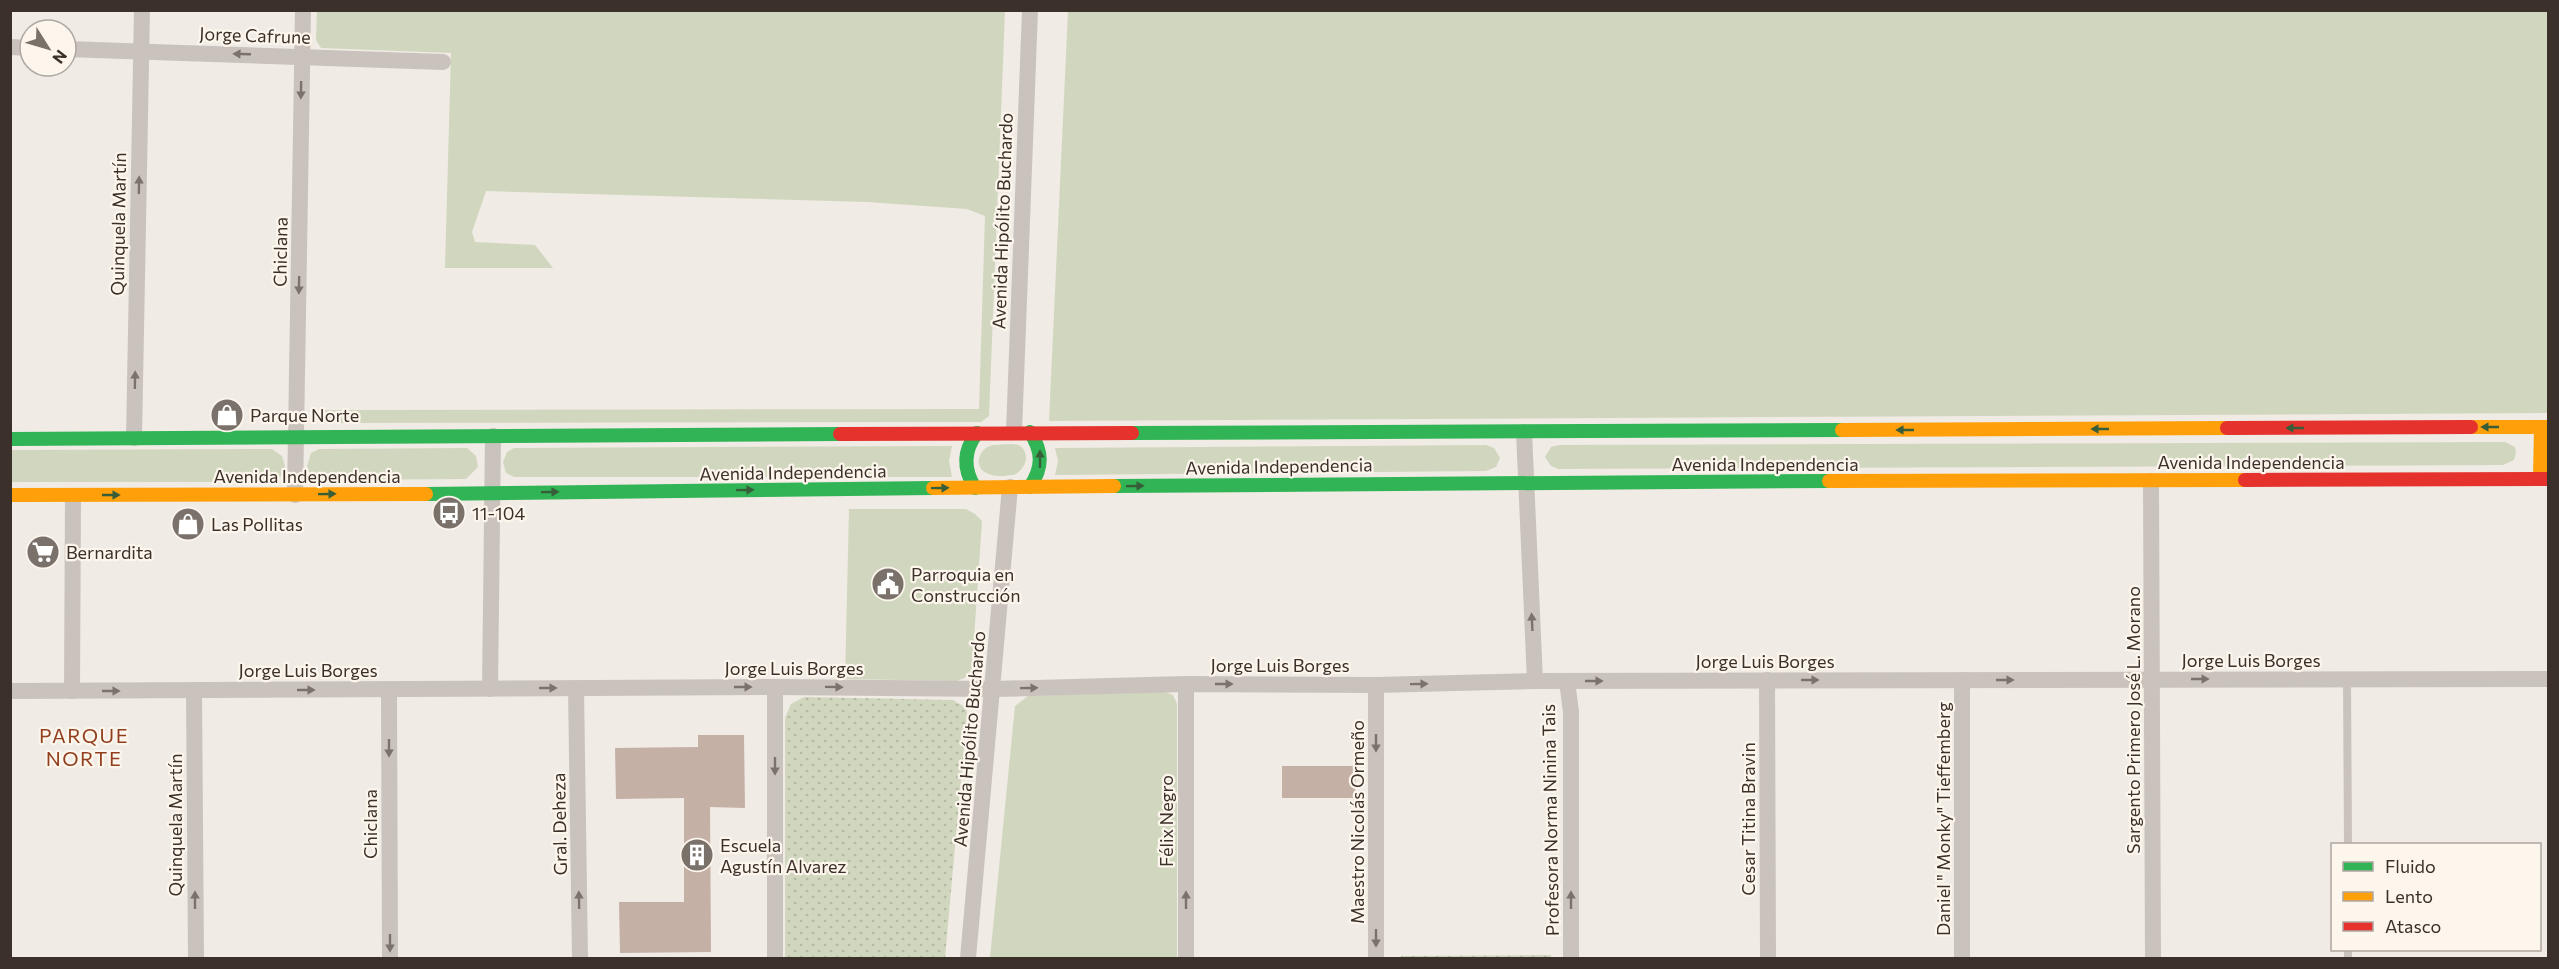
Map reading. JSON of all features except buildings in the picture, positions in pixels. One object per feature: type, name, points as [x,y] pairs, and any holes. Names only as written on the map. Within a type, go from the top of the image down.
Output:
[{"type":"main road","name":"Avenida Independencia","points":[[10,439],[1022,432],[2545,427]]},
{"type":"main road","points":[[2544,479],[2545,427]]},
{"type":"main road","points":[[1022,432],[1037,441],[1042,459],[1037,478],[1030,487]]},
{"type":"main road","points":[[975,488],[965,468],[965,456],[968,445],[977,433]]},
{"type":"main road","name":"Avenida Independencia","points":[[10,495],[295,495],[1526,482],[2544,479]]},
{"type":"street","name":"Quinquela Martín","points":[[134,438],[142,10]]},
{"type":"street","name":"Chiclana","points":[[295,495],[303,10]]},
{"type":"street","name":"Avenida Hipólito Buchardo","points":[[1022,432],[1030,10]]},
{"type":"street","name":"Jorge Cafrune","points":[[78,49],[443,62]]},
{"type":"street","name":"Profesora Norma Ninina Tais","points":[[1524,432],[1535,681]]},
{"type":"street","points":[[490,689],[493,436]]},
{"type":"street","name":"Sargento Primero José L. Morano","points":[[2151,481],[2153,958]]},
{"type":"street","name":"Avenida Hipólito Buchardo","points":[[968,958],[994,689],[1010,487]]},
{"type":"street","points":[[72,691],[73,496]]},
{"type":"street","name":"Cesar Titina Bravin","points":[[1767,680],[1768,958]]},
{"type":"street","name":"Daniel \" Monky\" Tieffemberg","points":[[1962,680],[1962,958]]},
{"type":"street","name":"Jorge Luis Borges","points":[[10,691],[775,687],[994,689],[1186,684],[1376,685],[1535,681],[2548,680]]},
{"type":"street","name":"Profesora Norma Ninina Tais","points":[[1567,681],[1571,712],[1571,958]]},
{"type":"street","name":"Félix Negro","points":[[1186,684],[1186,958]]},
{"type":"street","name":"Maestro Nicolás Ormeño","points":[[1376,685],[1376,958]]},
{"type":"street","points":[[775,687],[775,958]]},
{"type":"street","name":"Gral. Deheza","points":[[576,688],[580,958]]},
{"type":"street","name":"Quinquela Martín","points":[[194,690],[196,958]]},
{"type":"street","name":"Chiclana","points":[[389,690],[390,958]]},
{"type":"lane","points":[[2348,680],[2348,843]]},
{"type":"green space","points":[[317,10],[1005,11],[989,416],[981,422],[323,423],[323,410],[979,409],[985,216],[967,209],[867,202],[486,191],[472,232],[475,242],[535,245],[553,268],[445,268],[451,53],[321,48],[316,40]]},
{"type":"green space","points":[[1068,11],[2548,11],[2548,413],[1049,421]]},
{"type":"green space","points":[[2505,442],[2515,447],[2516,453],[2514,460],[2503,465],[1559,469],[1551,466],[1545,457],[1551,447],[1559,445]]},
{"type":"green space","points":[[1011,444],[1024,449],[1026,458],[1020,471],[1012,475],[1000,476],[991,475],[980,468],[981,454],[993,445]]},
{"type":"green space","points":[[1486,445],[1494,448],[1500,458],[1496,467],[1486,471],[1055,475],[1058,461],[1055,448]]},
{"type":"green space","points":[[952,446],[949,461],[952,477],[514,477],[506,473],[503,462],[507,452],[514,448]]},
{"type":"green space","points":[[467,448],[476,456],[478,467],[466,479],[318,480],[310,476],[307,466],[311,453],[319,449]]},
{"type":"green space","points":[[272,449],[282,456],[285,466],[281,476],[272,482],[11,482],[10,450]]},
{"type":"green space","points":[[849,509],[966,509],[982,521],[972,668],[966,677],[957,681],[845,679]]},
{"type":"green space","points":[[1165,692],[1173,695],[1177,704],[1177,958],[990,958],[1015,706],[1028,696]]},
{"type":"green space","points":[[804,697],[953,700],[966,708],[945,958],[785,958],[785,718],[791,704]]},
{"type":"green space","points":[[1551,955],[1551,958],[1401,958],[1401,956]]},
{"type":"traffic: fast","points":[[1132,433],[1842,430]]},
{"type":"traffic: fast","points":[[1030,432],[1037,446],[1040,460],[1030,487]]},
{"type":"traffic: fast","points":[[975,488],[968,474],[966,460],[969,447],[977,433]]},
{"type":"traffic: fast","points":[[10,439],[840,434]]},
{"type":"traffic: fast","points":[[1114,486],[1829,481]]},
{"type":"traffic: fast","points":[[426,494],[933,488]]},
{"type":"traffic: slow","points":[[2471,427],[2548,427]]},
{"type":"traffic: slow","points":[[2540,479],[2541,427]]},
{"type":"traffic: slow","points":[[1842,430],[2227,428]]},
{"type":"traffic: slow","points":[[1829,481],[2245,480]]},
{"type":"traffic: slow","points":[[933,488],[1114,486]]},
{"type":"traffic: slow","points":[[10,495],[426,494]]},
{"type":"traffic: jam","points":[[2227,428],[2471,427]]},
{"type":"traffic: jam","points":[[840,434],[1132,433]]},
{"type":"traffic: jam","points":[[2245,480],[2548,479]]},
{"type":"place","name":"Parque Norte","points":[[227,415]]},
{"type":"place","name":"11-104","points":[[449,513]]},
{"type":"place","name":"Las Pollitas","points":[[188,524]]},
{"type":"place","name":"Bernardita","points":[[43,552]]},
{"type":"place","name":"Parroquia en Construcción","points":[[888,584]]},
{"type":"place","name":"Escuela Agustín Alvarez","points":[[697,855]]},
{"type":"district","name":"PARQUE NORTE","points":[[84,746]]}]
